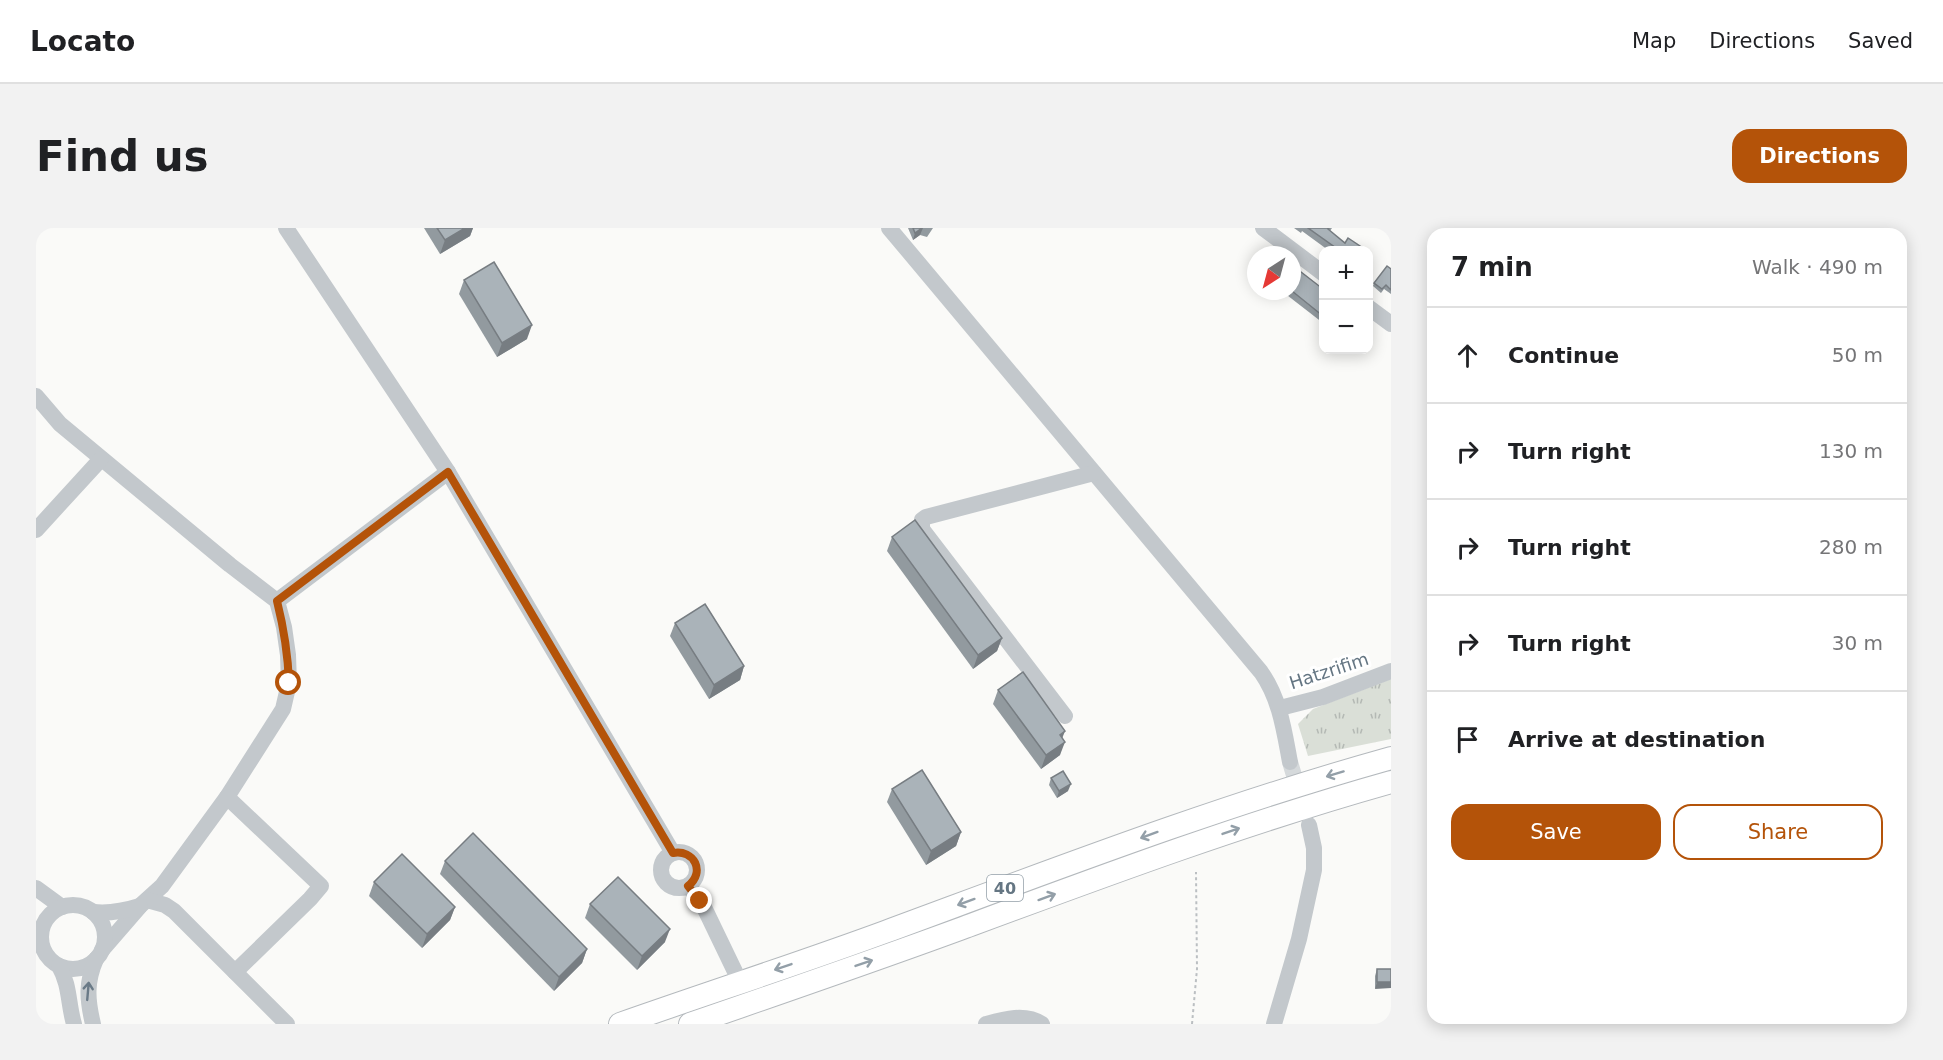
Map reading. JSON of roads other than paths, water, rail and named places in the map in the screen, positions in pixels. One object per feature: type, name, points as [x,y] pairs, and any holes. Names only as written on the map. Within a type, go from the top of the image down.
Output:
[{"type":"highway","name":"40","points":[[620,1024],[880,933],[1170,827],[1391,758]]},
{"type":"highway","name":"40","points":[[690,1024],[888,955],[1178,849],[1276,816],[1391,782]]},
{"type":"street","points":[[286,228],[448,472],[673,853]]},
{"type":"street","points":[[889,228],[1261,672],[1280,708],[1290,762]]},
{"type":"street","points":[[1263,228],[1319,271]]},
{"type":"street","points":[[1373,311],[1391,324]]},
{"type":"street","points":[[36,396],[60,424],[101,459],[230,566],[277,601],[288,655],[289,683],[283,709],[227,797],[162,886],[89,965],[79,968],[59,966]]},
{"type":"street","points":[[36,530],[101,459]]},
{"type":"street","points":[[277,601],[448,472]]},
{"type":"street","points":[[1065,716],[922,530],[922,519],[1094,472]]},
{"type":"street","name":"Hatzrifim","points":[[1280,708],[1323,697],[1391,671]]},
{"type":"street","points":[[227,797],[321,886],[235,972]]},
{"type":"street","points":[[1274,1024],[1293,963],[1314,870],[1314,848],[1310,825]]},
{"type":"street","points":[[685,852],[694,859],[697,865],[696,877],[688,886],[682,888],[671,886],[663,878],[661,872],[664,860],[673,853],[685,852]]},
{"type":"street","points":[[688,886],[700,901],[740,982]]},
{"type":"street","points":[[36,888],[62,907]]},
{"type":"street","points":[[93,912],[104,914],[121,912],[144,903],[165,905],[174,911],[287,1024]]},
{"type":"street","points":[[36,906],[41,942],[45,952],[64,974],[74,1024]]},
{"type":"street","points":[[41,931],[45,920],[52,912],[62,907],[83,906],[100,920],[105,940],[91,970],[87,1002],[93,1024]]},
{"type":"street","points":[[986,1024],[1006,1018],[1022,1018],[1042,1024]]},
{"type":"tunnel","points":[[1290,762],[1307,819]]}]
